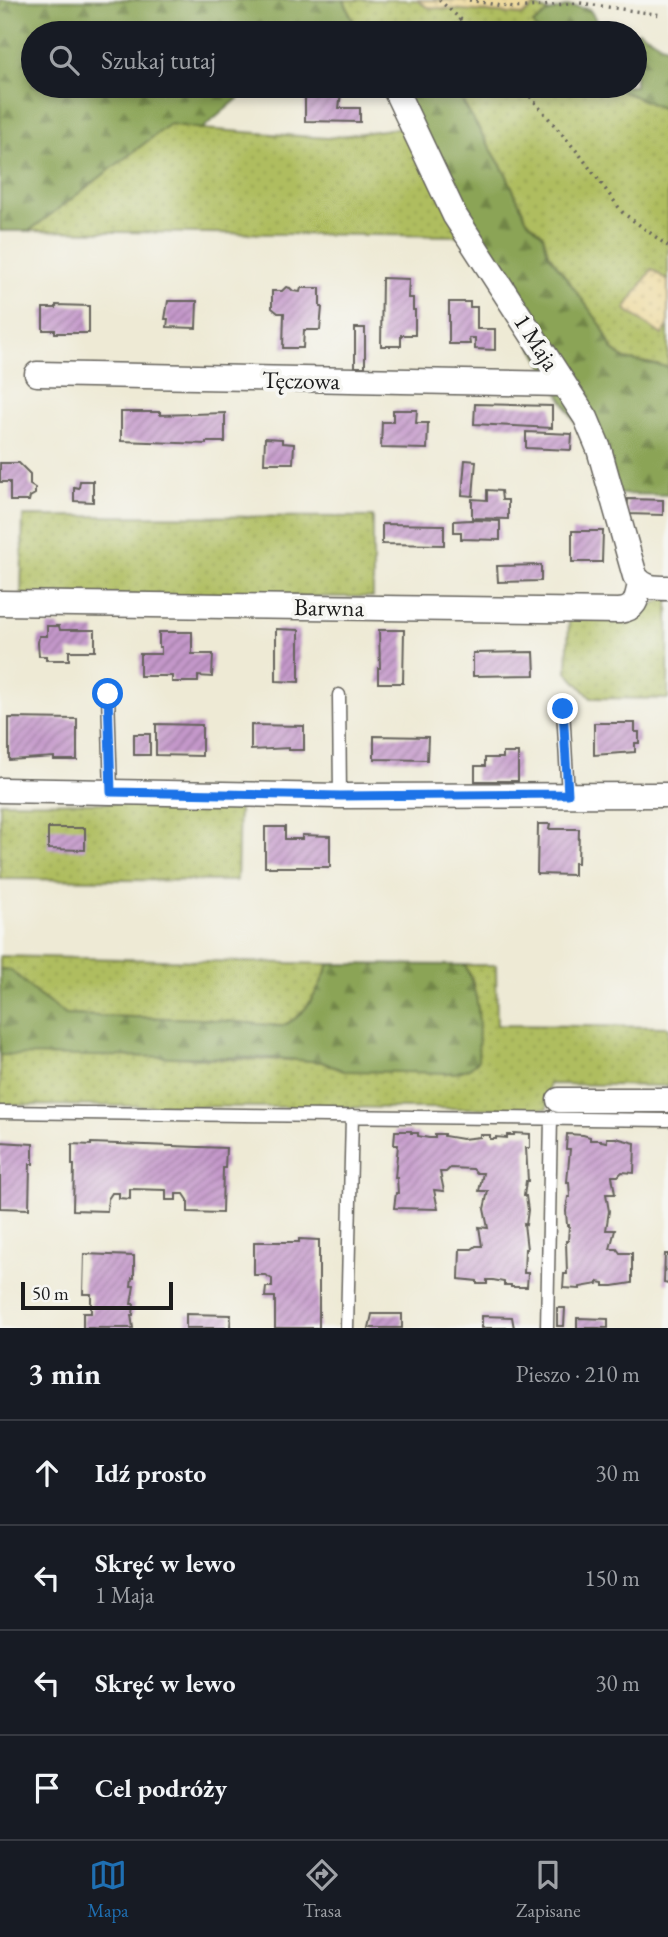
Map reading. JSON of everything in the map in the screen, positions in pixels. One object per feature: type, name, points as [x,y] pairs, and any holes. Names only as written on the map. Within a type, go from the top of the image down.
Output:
[{"type":"street","name":"1 Maja","points":[[399,98],[455,216],[586,418],[599,449],[629,561],[640,583]]},
{"type":"street","name":"Tęczowa","points":[[37,374],[564,384]]},
{"type":"street","points":[[640,583],[649,588],[668,588]]},
{"type":"street","name":"Barwna","points":[[0,603],[619,611],[627,610],[637,601],[640,583]]},
{"type":"street","points":[[0,790],[340,796],[668,795]]},
{"type":"street","points":[[555,1109],[668,1100]]},
{"type":"lane","points":[[108,694],[111,792]]},
{"type":"lane","points":[[339,695],[340,796]]},
{"type":"lane","points":[[563,709],[568,794]]},
{"type":"lane","points":[[547,1328],[555,1109]]},
{"type":"lane","points":[[0,1112],[352,1116],[555,1109],[668,1120]]},
{"type":"lane","points":[[347,1328],[352,1116]]},
{"type":"path","points":[[439,0],[462,21]]},
{"type":"path","points":[[469,0],[513,8],[580,3],[662,15]]},
{"type":"path","points":[[532,98],[623,212],[668,246]]},
{"type":"green space","points":[[0,0],[344,0],[353,21],[21,21],[21,98],[239,98],[202,129],[170,124],[29,231],[0,231]]},
{"type":"green space","points":[[344,0],[417,0],[427,7],[523,15],[535,6],[549,12],[537,21],[353,21]]},
{"type":"green space","points":[[569,6],[589,9],[597,21],[537,21],[549,12]]},
{"type":"green space","points":[[647,36],[668,48],[668,111],[638,98],[647,98]]},
{"type":"green space","points":[[409,98],[460,98],[506,174],[527,220],[543,235],[548,253],[601,325],[612,349],[625,359],[668,367],[668,495],[615,494],[458,214],[411,114]]},
{"type":"green space","points":[[460,98],[638,98],[668,111],[668,367],[625,359],[612,349],[601,325],[548,253],[543,235],[527,220],[506,174]]},
{"type":"green space","points":[[170,124],[202,129],[327,138],[404,127],[461,236],[29,231]]},
{"type":"green space","points":[[23,516],[373,517],[373,597],[21,595]]},
{"type":"green space","points":[[668,598],[668,699],[591,698],[567,672],[569,618],[637,620],[655,603]]},
{"type":"green space","points":[[0,802],[239,804],[237,881],[0,879]]},
{"type":"green space","points":[[0,956],[329,964],[304,1010],[289,1023],[280,1026],[203,1019],[66,1015],[38,995],[11,970],[0,969]]},
{"type":"green space","points":[[329,964],[465,965],[477,1001],[478,1061],[468,1069],[454,1073],[344,1071],[322,1062],[273,1058],[0,1055],[0,969],[11,970],[38,995],[66,1015],[203,1019],[280,1026],[289,1023],[304,1010]]},
{"type":"green space","points":[[465,965],[496,965],[497,1025],[668,1027],[668,1086],[549,1084],[547,1109],[0,1105],[0,1055],[138,1055],[304,1060],[322,1062],[344,1071],[475,987]]},
{"type":"sand","points":[[417,0],[505,0],[533,3],[535,6],[523,15],[427,7]]},
{"type":"sand","points":[[652,269],[668,281],[668,326],[662,335],[625,309]]},
{"type":"building","points":[[305,98],[340,98],[339,108],[360,108],[360,122],[305,121]]},
{"type":"building","points":[[382,278],[409,279],[408,298],[413,298],[415,335],[401,335],[401,346],[381,346]]},
{"type":"building","points":[[286,287],[300,292],[301,288],[320,288],[320,330],[304,330],[303,348],[283,348],[284,313],[278,313],[272,308],[272,291],[282,291]]},
{"type":"building","points":[[168,301],[197,301],[196,328],[167,327],[168,319],[165,319]]},
{"type":"building","points":[[449,302],[470,302],[470,307],[477,307],[477,329],[495,329],[495,350],[475,349],[475,338],[469,338],[470,344],[449,344]]},
{"type":"building","points":[[56,305],[89,306],[89,333],[55,333],[55,330],[43,330],[43,308],[56,308]]},
{"type":"building","points":[[355,328],[365,328],[365,367],[355,367]]},
{"type":"building","points":[[475,404],[552,406],[552,428],[474,424]]},
{"type":"building","points":[[393,410],[417,410],[416,423],[428,423],[427,449],[381,448],[382,422],[393,422]]},
{"type":"building","points":[[121,412],[160,412],[160,415],[225,413],[225,442],[206,444],[121,441]]},
{"type":"building","points":[[526,432],[572,434],[571,450],[526,448]]},
{"type":"building","points":[[265,438],[282,439],[282,443],[294,444],[293,463],[264,463]]},
{"type":"building","points":[[465,460],[476,461],[473,496],[462,495]]},
{"type":"building","points":[[0,463],[19,463],[30,474],[30,485],[35,488],[35,494],[29,501],[10,501],[10,482],[0,482]]},
{"type":"building","points":[[80,481],[93,481],[93,502],[74,501],[74,487],[79,488]]},
{"type":"building","points":[[487,490],[501,491],[502,500],[508,500],[508,519],[472,518],[472,499],[487,500]]},
{"type":"building","points":[[628,499],[663,500],[663,515],[627,514]]},
{"type":"building","points":[[454,521],[500,521],[500,540],[461,539],[461,532],[454,532]]},
{"type":"building","points":[[382,524],[444,525],[444,545],[382,544]]},
{"type":"building","points":[[572,531],[603,531],[602,562],[572,562]]},
{"type":"building","points":[[541,565],[541,581],[498,582],[497,566]]},
{"type":"building","points":[[47,626],[59,626],[60,630],[95,630],[95,651],[69,651],[69,660],[46,660],[46,656],[39,656],[38,643],[39,636],[47,636]]},
{"type":"building","points":[[276,629],[299,630],[299,682],[276,681]]},
{"type":"building","points":[[379,630],[404,630],[403,683],[378,683]]},
{"type":"building","points":[[159,632],[192,632],[192,654],[213,654],[212,677],[198,676],[198,682],[172,682],[172,676],[140,676],[140,654],[161,654]]},
{"type":"building","points":[[534,652],[535,675],[473,676],[473,653]]},
{"type":"building","points":[[9,718],[77,719],[77,760],[54,760],[54,757],[9,760]]},
{"type":"building","points":[[594,723],[635,723],[635,732],[639,732],[639,743],[635,743],[635,752],[594,755]]},
{"type":"building","points":[[156,724],[202,725],[202,756],[156,755]]},
{"type":"building","points":[[251,725],[304,726],[304,750],[251,750]]},
{"type":"building","points":[[134,734],[150,734],[150,755],[134,755]]},
{"type":"building","points":[[374,736],[428,737],[427,760],[374,759]]},
{"type":"building","points":[[503,753],[518,753],[518,781],[475,781],[475,766],[485,766],[485,758],[503,758]]},
{"type":"building","points":[[538,824],[550,824],[549,829],[579,829],[578,863],[574,863],[574,875],[537,874]]},
{"type":"building","points":[[265,827],[285,827],[285,839],[302,839],[302,835],[330,836],[330,867],[265,867]]},
{"type":"building","points":[[48,828],[85,828],[85,850],[48,849]]},
{"type":"building","points":[[395,1131],[411,1131],[418,1133],[418,1136],[429,1138],[435,1138],[435,1134],[444,1134],[462,1139],[480,1135],[490,1135],[490,1139],[496,1139],[507,1138],[507,1135],[514,1133],[530,1134],[530,1148],[526,1148],[528,1181],[524,1196],[528,1210],[526,1225],[524,1224],[527,1249],[524,1273],[528,1273],[527,1287],[511,1287],[504,1285],[504,1282],[493,1280],[487,1280],[487,1284],[477,1284],[477,1281],[459,1279],[460,1249],[482,1246],[479,1227],[488,1228],[484,1209],[488,1191],[479,1191],[483,1173],[477,1173],[473,1169],[450,1168],[446,1172],[440,1172],[444,1191],[434,1190],[438,1209],[394,1208],[398,1193],[395,1178],[398,1145],[394,1145]]},
{"type":"building","points":[[567,1134],[583,1135],[590,1137],[590,1140],[607,1142],[607,1138],[616,1138],[635,1143],[634,1173],[622,1172],[618,1176],[612,1176],[615,1194],[606,1194],[609,1211],[606,1230],[615,1230],[610,1249],[617,1249],[620,1253],[632,1253],[632,1283],[604,1286],[604,1283],[598,1282],[580,1289],[563,1288],[564,1274],[567,1274],[566,1241],[569,1225],[566,1211],[570,1197],[567,1182],[570,1149],[566,1149]]},
{"type":"building","points":[[0,1142],[33,1144],[29,1209],[0,1208]]},
{"type":"building","points":[[72,1144],[226,1148],[222,1213],[188,1212],[188,1200],[184,1194],[176,1194],[176,1200],[166,1200],[166,1190],[130,1189],[130,1199],[119,1198],[119,1193],[112,1193],[108,1199],[107,1211],[73,1210]]},
{"type":"building","points":[[299,1239],[319,1240],[319,1328],[275,1328],[275,1297],[265,1297],[266,1287],[272,1287],[272,1279],[265,1275],[254,1275],[254,1242],[299,1242]]},
{"type":"building","points":[[84,1254],[134,1256],[134,1278],[131,1286],[134,1286],[131,1304],[134,1304],[131,1315],[133,1328],[83,1328],[83,1313],[91,1313],[91,1294],[83,1294]]},
{"type":"building","points":[[665,1254],[668,1254],[668,1284],[664,1283]]},
{"type":"building","points":[[557,1308],[565,1308],[564,1326],[557,1326]]},
{"type":"building","points":[[186,1314],[231,1315],[230,1328],[186,1328]]},
{"type":"building","points":[[372,1314],[402,1314],[402,1328],[369,1328]]},
{"type":"building","points":[[482,1316],[512,1317],[514,1328],[482,1328]]},
{"type":"building","points":[[577,1318],[608,1319],[608,1328],[577,1328]]},
{"type":"route","points":[[108,694],[111,792],[340,796],[568,794],[563,709]]}]
